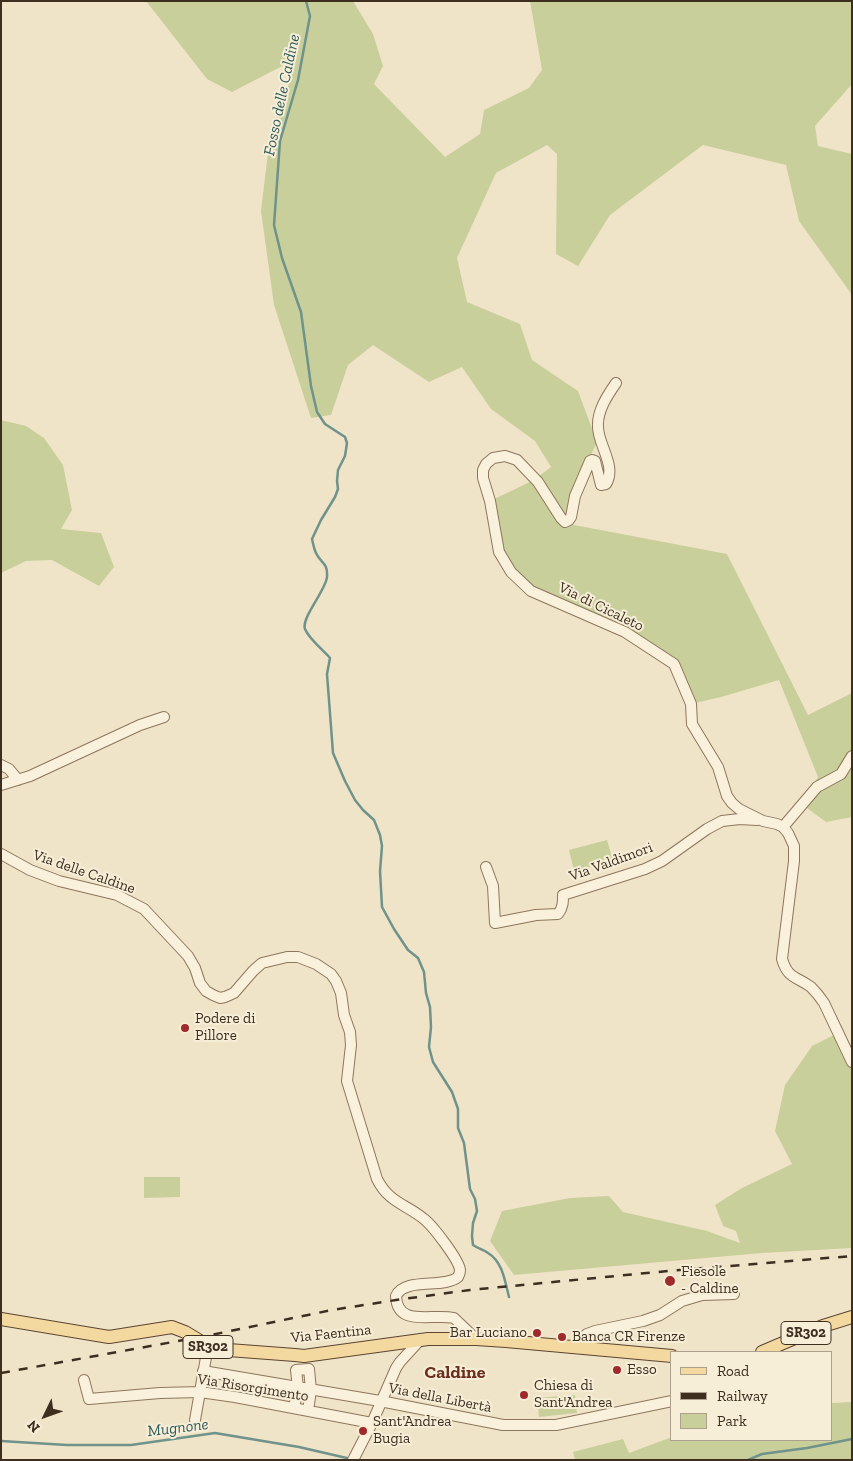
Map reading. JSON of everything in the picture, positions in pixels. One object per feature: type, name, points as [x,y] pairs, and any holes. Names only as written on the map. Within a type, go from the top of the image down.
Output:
[{"type":"main road","name":"SR302","points":[[764,1351],[823,1326],[852,1317]]},
{"type":"main road","name":"Via Faentina","points":[[1,1319],[109,1337],[172,1327],[215,1349],[304,1356],[421,1339],[476,1339],[670,1356]]},
{"type":"street","name":"Via di Cicaleto","points":[[616,383],[607,396],[598,418],[598,433],[609,466],[608,481],[606,484],[601,485],[595,461],[590,461],[575,496],[571,517],[567,522],[561,518],[538,482],[517,460],[505,456],[493,458],[486,464],[483,470],[483,478],[490,501],[499,552],[511,572],[532,591],[625,632],[674,664],[691,704],[692,724],[718,767],[727,796],[738,808],[763,821],[783,827]]},
{"type":"street","points":[[1,786],[30,776],[140,725],[164,717]]},
{"type":"street","points":[[852,756],[841,774],[817,787],[783,827],[794,846],[794,861],[782,959],[784,967],[792,976],[819,994],[852,1062]]},
{"type":"street","points":[[1,765],[9,769],[18,780]]},
{"type":"street","name":"Via Valdimori","points":[[486,867],[493,886],[495,923],[558,914],[563,903],[563,895],[645,869],[662,861],[707,829],[722,821],[740,819],[763,821]]},
{"type":"street","name":"Via delle Caldine","points":[[1,854],[30,870],[59,881],[117,895],[144,909],[188,956],[195,968],[200,983],[213,996],[220,998],[234,993],[262,963],[286,957],[298,957],[316,964],[331,974],[341,993],[344,1015],[352,1045],[346,1080],[377,1179],[389,1196],[422,1217],[428,1223],[451,1253],[460,1270],[458,1277],[452,1281],[414,1285],[400,1291],[396,1296],[398,1308],[405,1314],[414,1316],[454,1318],[476,1339]]},
{"type":"street","points":[[573,1346],[586,1334],[652,1318],[673,1306],[702,1294],[734,1294]]},
{"type":"street","points":[[353,1460],[372,1424],[380,1401],[396,1368],[421,1339]]},
{"type":"street","points":[[195,1420],[208,1346]]},
{"type":"street","points":[[294,1408],[298,1388],[296,1370],[309,1369],[311,1390],[308,1411]]},
{"type":"street","name":"Via della Libertà","points":[[203,1372],[380,1401],[503,1425],[556,1424],[670,1401]]},
{"type":"street","name":"Via Risorgimento","points":[[84,1380],[89,1400],[160,1393],[200,1392],[372,1424]]},
{"type":"green space","points":[[146,1],[353,1],[373,34],[383,66],[374,84],[445,157],[480,134],[484,110],[529,88],[542,70],[530,1],[852,1],[852,84],[815,126],[818,146],[852,154],[852,295],[799,221],[786,165],[703,145],[610,215],[578,266],[556,254],[557,154],[547,145],[496,173],[457,258],[467,302],[520,324],[532,360],[578,391],[597,442],[568,505],[569,524],[727,554],[808,715],[852,693],[852,817],[826,822],[800,803],[818,777],[779,680],[691,704],[674,664],[625,632],[531,591],[499,552],[490,501],[534,480],[551,467],[535,441],[491,409],[462,367],[429,382],[373,345],[348,365],[331,415],[311,418],[274,305],[261,211],[271,128],[286,101],[292,61],[232,92],[207,79]]},
{"type":"green space","points":[[1,420],[26,426],[44,438],[63,465],[72,510],[61,529],[101,533],[114,567],[99,586],[52,560],[26,561],[1,573]]},
{"type":"green space","points":[[607,840],[613,861],[574,871],[569,850]]},
{"type":"green space","points":[[838,1033],[852,1062],[852,1248],[762,1253],[514,1275],[490,1241],[502,1211],[570,1198],[609,1196],[623,1212],[707,1231],[740,1243],[736,1231],[723,1226],[715,1205],[742,1188],[792,1164],[775,1131],[785,1085],[812,1046]]},
{"type":"green space","points":[[144,1177],[180,1177],[180,1197],[144,1198]]},
{"type":"green space","points":[[575,1395],[577,1413],[539,1417],[537,1398]]},
{"type":"green space","points":[[852,1402],[852,1460],[575,1460],[573,1452],[623,1439],[629,1453],[670,1438],[670,1441],[833,1441],[833,1403]]},
{"type":"waterway","name":"Fosso delle Caldine","points":[[306,1],[310,16],[298,80],[280,141],[274,225],[282,258],[301,312],[311,386],[317,412],[325,424],[345,437],[347,443],[345,456],[338,470],[338,489],[312,539],[316,553],[326,568],[327,577],[326,583],[307,618],[305,629],[330,658],[327,674],[333,753],[355,800],[374,820],[380,835],[382,846],[380,871],[382,907],[408,950],[418,958],[424,972],[426,993],[430,1007],[429,1047],[433,1062],[452,1092],[458,1109],[458,1128],[464,1143],[470,1189],[475,1199],[477,1211],[473,1223],[473,1245],[488,1253],[497,1262],[503,1273],[509,1297]]},
{"type":"waterway","name":"Mugnone","points":[[1,1441],[67,1445],[131,1445],[215,1433],[299,1447],[351,1459]]},
{"type":"waterway","name":"Mugnone","points":[[748,1460],[762,1454],[852,1439]]},
{"type":"railway","points":[[1,1373],[206,1336],[332,1310],[396,1300],[470,1290],[852,1256]]},
{"type":"place","name":"Podere di Pillore","points":[[185,1028]]},
{"type":"place","name":"Fiesole - Caldine","points":[[670,1281]]},
{"type":"place","name":"Bar Luciano","points":[[537,1333]]},
{"type":"place","name":"Banca CR Firenze","points":[[562,1337]]},
{"type":"place","name":"Esso","points":[[617,1370]]},
{"type":"place","name":"Chiesa di Sant'Andrea","points":[[524,1395]]},
{"type":"place","name":"Sant'Andrea Bugia","points":[[363,1431]]},
{"type":"district","name":"Caldine","points":[[455,1373]]}]
